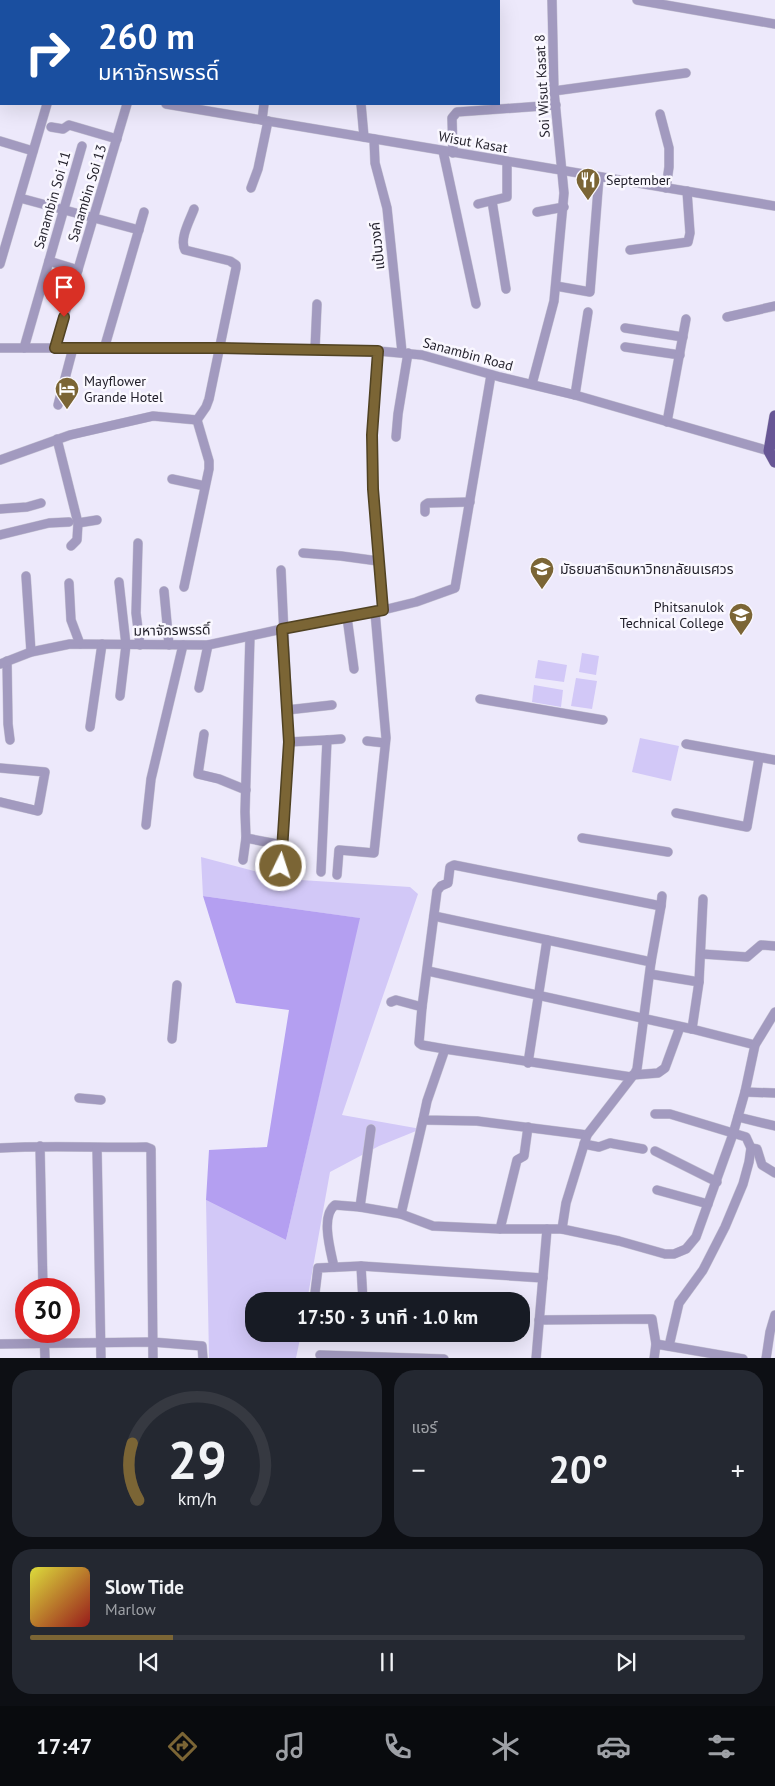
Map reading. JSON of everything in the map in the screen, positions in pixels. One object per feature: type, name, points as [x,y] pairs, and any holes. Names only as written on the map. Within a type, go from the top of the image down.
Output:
[{"type":"main road","points":[[775,416],[772,453],[775,462]]},
{"type":"street","name":"Soi Wisut Kasat 8","points":[[532,384],[551,316],[564,207],[554,92],[552,0]]},
{"type":"street","points":[[637,0],[775,24]]},
{"type":"street","points":[[554,92],[686,73]]},
{"type":"street","points":[[0,264],[4,235],[20,198],[47,105]]},
{"type":"street","name":"Sanambin Soi 13","points":[[55,348],[127,105]]},
{"type":"street","name":"Wisut Kasat","points":[[182,105],[199,106],[265,120],[448,152],[775,206]]},
{"type":"street","points":[[251,188],[258,168],[265,120],[264,105]]},
{"type":"street","points":[[361,105],[364,137]]},
{"type":"street","points":[[476,304],[448,152],[452,118],[457,112],[556,105]]},
{"type":"street","points":[[660,114],[669,148],[666,188]]},
{"type":"street","points":[[51,127],[63,129],[69,125],[117,139]]},
{"type":"street","name":"แป้นวงค์","points":[[374,139],[376,163],[387,208],[405,353],[396,437]]},
{"type":"street","points":[[0,141],[33,151]]},
{"type":"street","name":"Sanambin Soi 11","points":[[24,348],[82,146]]},
{"type":"street","points":[[478,204],[507,197],[507,162]]},
{"type":"street","points":[[556,286],[590,292],[598,177]]},
{"type":"street","points":[[630,250],[688,242],[690,233],[687,191]]},
{"type":"street","points":[[20,198],[139,230]]},
{"type":"street","points":[[492,201],[506,289]]},
{"type":"street","points":[[537,212],[564,207]]},
{"type":"street","points":[[194,209],[184,238],[183,247],[189,251],[230,261],[236,265],[209,399],[197,420]]},
{"type":"street","points":[[104,349],[144,212]]},
{"type":"street","points":[[49,261],[78,270]]},
{"type":"street","points":[[315,350],[317,304]]},
{"type":"street","points":[[727,317],[775,306]]},
{"type":"street","points":[[575,395],[588,312]]},
{"type":"street","points":[[667,422],[686,319]]},
{"type":"street","points":[[625,328],[683,337]]},
{"type":"street","points":[[625,347],[680,355]]},
{"type":"street","name":"Sanambin Road","points":[[0,348],[220,348],[405,353],[442,359],[491,374],[575,395],[772,453]]},
{"type":"street","points":[[58,405],[73,348]]},
{"type":"street","points":[[337,874],[339,850],[374,853],[385,743],[372,435],[378,351]]},
{"type":"street","name":"มหาจักรพรรดิ์","points":[[4,663],[31,652],[70,644],[208,645],[379,611],[416,602],[455,588],[491,374]]},
{"type":"street","points":[[0,460],[57,439],[153,416],[197,420]]},
{"type":"street","points":[[184,587],[209,469],[209,461],[197,420]]},
{"type":"street","points":[[57,439],[77,540],[71,546]]},
{"type":"street","points":[[172,479],[205,486]]},
{"type":"street","points":[[425,512],[425,505],[428,503],[470,502]]},
{"type":"street","points":[[0,509],[27,507],[41,503]]},
{"type":"street","points":[[0,535],[49,523],[97,520]]},
{"type":"street","points":[[138,543],[136,590],[140,645]]},
{"type":"street","points":[[303,553],[378,561]]},
{"type":"street","points":[[281,570],[282,629],[289,742],[281,866]]},
{"type":"street","points":[[26,576],[31,652]]},
{"type":"street","points":[[119,582],[126,644],[120,696]]},
{"type":"street","points":[[69,583],[71,620],[80,644]]},
{"type":"street","points":[[164,590],[169,645]]},
{"type":"street","points":[[347,617],[354,669]]},
{"type":"street","points":[[243,860],[246,838],[250,636]]},
{"type":"street","points":[[90,728],[102,644]]},
{"type":"street","points":[[146,825],[151,779],[182,645]]},
{"type":"street","points":[[200,688],[208,645]]},
{"type":"street","points":[[4,663],[10,740]]},
{"type":"street","points":[[480,699],[603,720]]},
{"type":"street","points":[[288,710],[332,705]]},
{"type":"street","points":[[204,734],[198,774],[219,779],[246,790]]},
{"type":"street","points":[[289,742],[341,739]]},
{"type":"street","points":[[321,872],[327,740]]},
{"type":"street","points":[[367,740],[385,743]]},
{"type":"street","points":[[686,744],[775,760]]},
{"type":"street","points":[[676,813],[747,827],[759,758]]},
{"type":"street","points":[[0,768],[45,772],[38,811],[0,802]]},
{"type":"street","points":[[246,838],[278,844]]},
{"type":"street","points":[[582,838],[668,852]]},
{"type":"street","points":[[661,906],[454,866],[450,867],[448,883],[438,888],[419,1043],[528,1063],[632,1076],[658,1073],[666,1068],[680,1027]]},
{"type":"street","points":[[562,1229],[566,1204],[587,1135],[637,1069],[662,896]]},
{"type":"street","points":[[692,1029],[702,954],[703,899]]},
{"type":"street","points":[[434,916],[651,962]]},
{"type":"street","points":[[528,1063],[547,940]]},
{"type":"street","points":[[702,954],[747,957],[761,944],[775,946]]},
{"type":"street","points":[[428,971],[692,1029],[755,1045]]},
{"type":"street","points":[[650,974],[699,982]]},
{"type":"street","points":[[172,1039],[177,984]]},
{"type":"street","points":[[391,1002],[396,1000],[422,1007]]},
{"type":"street","points":[[334,1267],[327,1230],[331,1209],[335,1205],[401,1214],[433,1226],[562,1229],[619,1241],[665,1254],[674,1254],[686,1249],[696,1237],[717,1182],[745,1092],[755,1045],[775,1012]]},
{"type":"street","points":[[401,1214],[427,1101],[445,1049]]},
{"type":"street","points":[[745,1092],[775,1093]]},
{"type":"street","points":[[79,1098],[101,1100]]},
{"type":"street","points":[[655,1114],[670,1114],[746,1137],[751,1148],[744,1184],[703,1270],[679,1303],[669,1346]]},
{"type":"street","points":[[738,1117],[775,1126]]},
{"type":"street","points":[[423,1120],[477,1120],[587,1135]]},
{"type":"street","points":[[500,1229],[517,1160],[524,1156],[528,1127]]},
{"type":"street","points":[[360,1207],[372,1129]]},
{"type":"street","points":[[584,1144],[599,1147],[610,1143],[642,1148]]},
{"type":"street","points":[[40,1146],[43,1278]]},
{"type":"street","points":[[0,1148],[40,1146],[146,1147],[151,1149],[153,1358]]},
{"type":"street","points":[[97,1148],[101,1358]]},
{"type":"street","points":[[751,1148],[756,1149],[762,1165],[775,1173]]},
{"type":"street","points":[[655,1151],[717,1182]]},
{"type":"street","points":[[657,1190],[708,1204]]},
{"type":"street","points":[[536,1358],[547,1229]]},
{"type":"street","points":[[361,1266],[362,1292]]},
{"type":"street","points":[[315,1292],[318,1268],[334,1267],[361,1266],[543,1278]]},
{"type":"street","points":[[766,1358],[775,1315]]},
{"type":"street","points":[[539,1320],[652,1319],[656,1344],[654,1358]]},
{"type":"street","points":[[0,1344],[152,1342],[202,1346],[203,1358]]},
{"type":"street","points":[[44,1344],[45,1358]]},
{"type":"street","points":[[656,1344],[743,1358]]},
{"type":"street","points":[[320,1355],[444,1358]]},
{"type":"shaded area","points":[[582,653],[599,656],[596,675],[579,672]]},
{"type":"shaded area","points":[[538,660],[567,665],[564,682],[535,678]]},
{"type":"shaded area","points":[[576,678],[597,681],[592,709],[571,706]]},
{"type":"shaded area","points":[[534,685],[563,690],[561,707],[532,702]]},
{"type":"shaded area","points":[[640,738],[679,746],[671,781],[632,772]]},
{"type":"shaded area","points":[[201,857],[285,879],[410,887],[418,894],[342,1115],[421,1129],[379,1146],[330,1172],[309,1292],[245,1292],[245,1342],[299,1342],[296,1358],[209,1358],[206,1200],[286,1240],[359,918],[203,896]]},
{"type":"shaded area","points":[[203,896],[360,918],[286,1240],[206,1200],[209,1150],[267,1147],[289,1010],[236,1003]]},
{"type":"place","name":"September","points":[[588,201]]},
{"type":"place","name":"Mayflower Grande Hotel","points":[[67,410]]},
{"type":"place","name":"มัธยมสาธิตมหาวิทยาลัยนเรศวร","points":[[542,590]]},
{"type":"place","name":"Phitsanulok Technical College","points":[[741,636]]},
{"type":"route","points":[[64,317],[55,348],[220,348],[378,351],[372,435],[373,489],[383,610],[282,629],[289,742],[281,866]]}]
